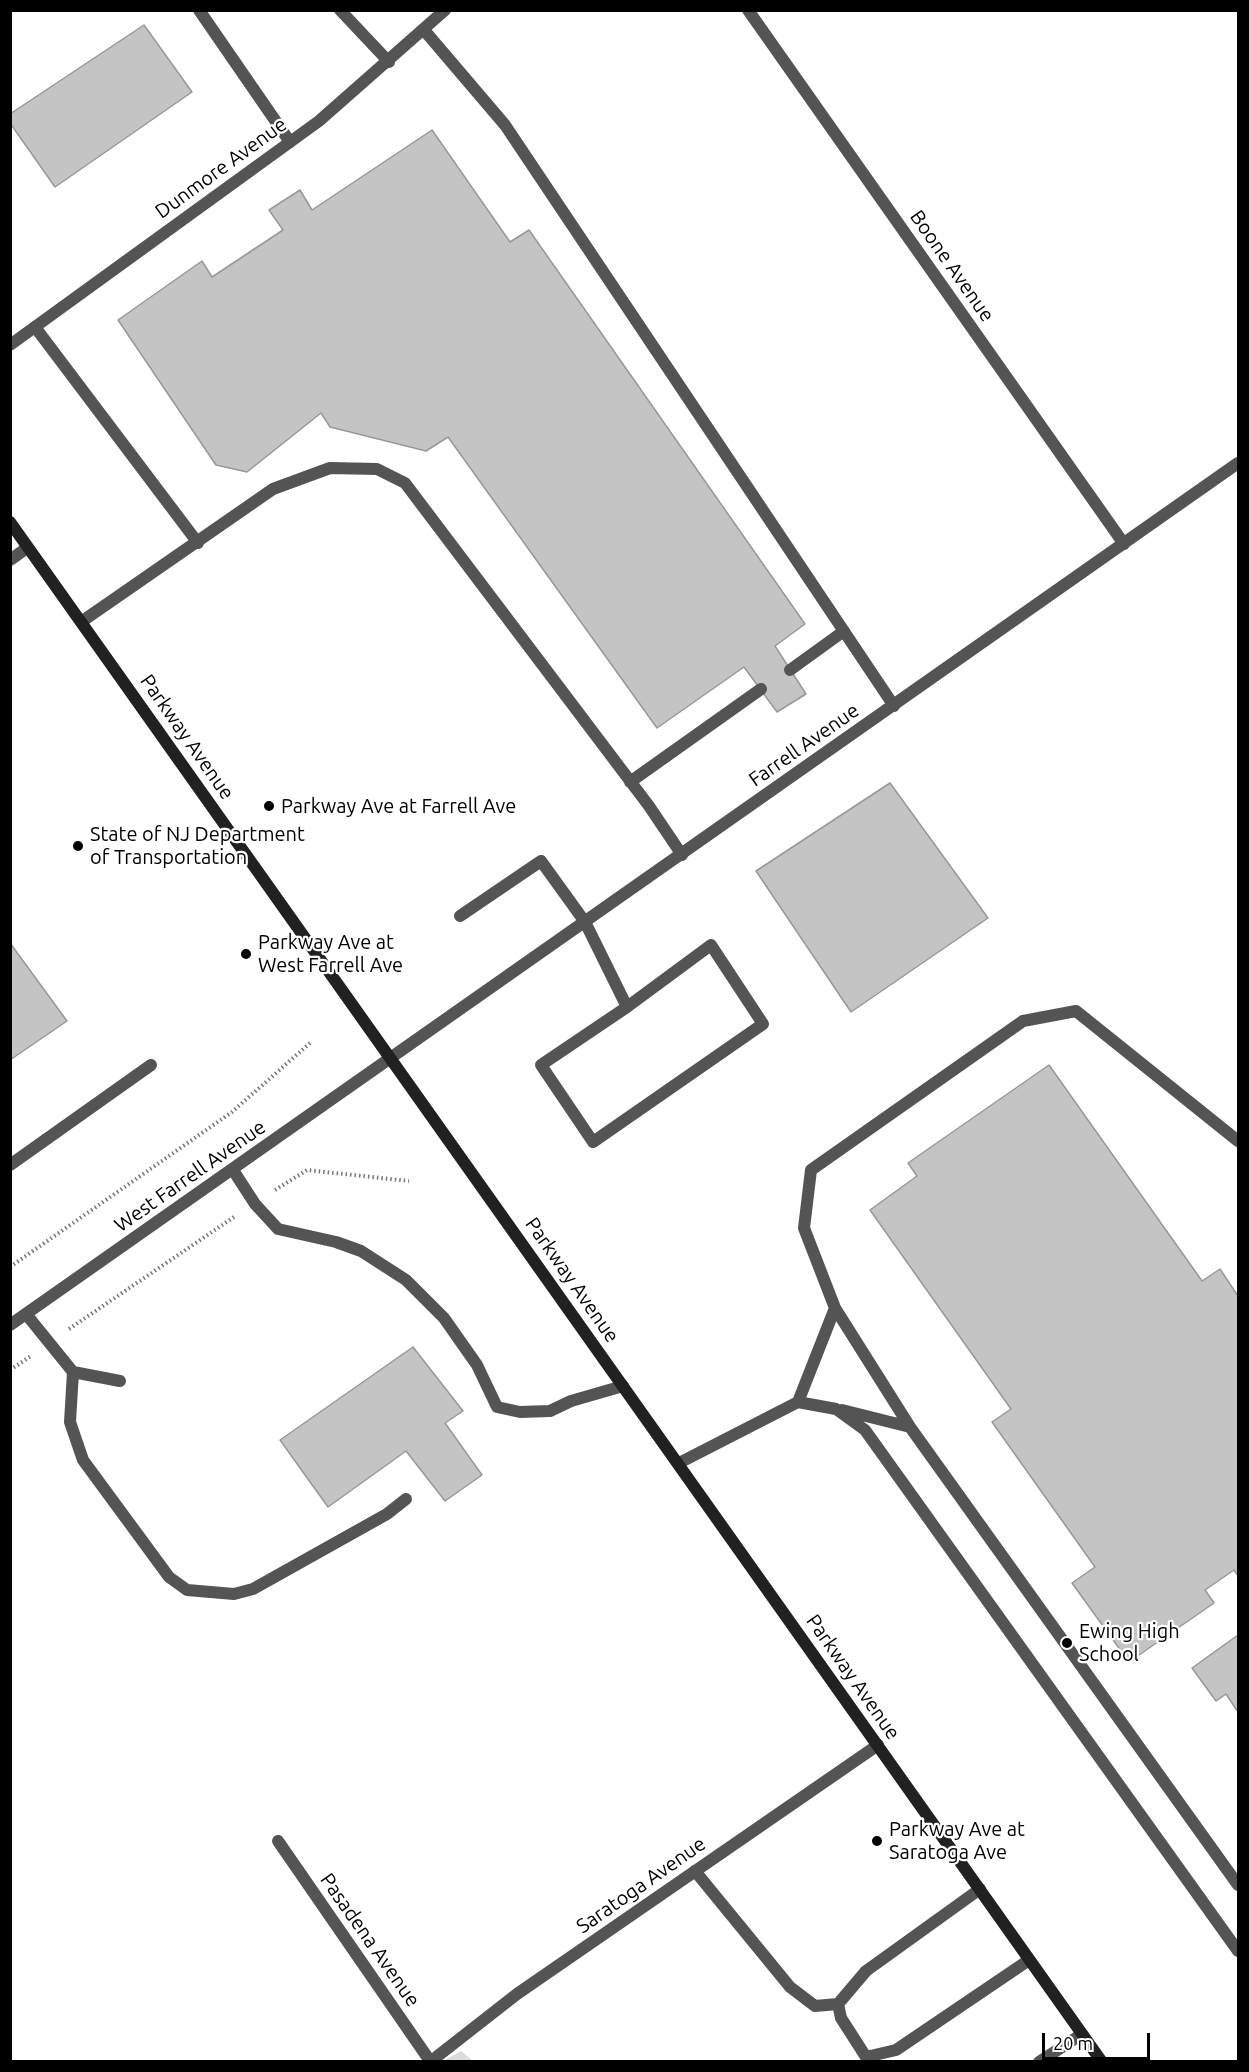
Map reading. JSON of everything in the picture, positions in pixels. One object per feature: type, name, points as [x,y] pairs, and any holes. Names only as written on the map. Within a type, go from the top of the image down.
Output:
[{"type":"main road","name":"Parkway Avenue","points":[[10,522],[1102,2061]]},
{"type":"street","points":[[199,10],[290,142]]},
{"type":"street","points":[[340,10],[389,62]]},
{"type":"street","name":"Dunmore Avenue","points":[[10,345],[290,142],[389,62],[445,10]]},
{"type":"street","name":"Boone Avenue","points":[[748,10],[1124,544]]},
{"type":"street","points":[[424,30],[506,125],[894,706]]},
{"type":"street","points":[[35,327],[198,543]]},
{"type":"street","name":"Farrell Avenue","points":[[392,1059],[1239,463]]},
{"type":"street","points":[[81,622],[273,489],[330,468],[377,469],[405,483],[630,782],[682,855]]},
{"type":"street","points":[[10,560],[27,548]]},
{"type":"street","points":[[790,670],[844,631]]},
{"type":"street","points":[[630,782],[761,689]]},
{"type":"street","points":[[460,916],[542,861],[585,922],[627,1007]]},
{"type":"street","points":[[711,945],[764,1024],[593,1142],[542,1065],[627,1007],[711,945]]},
{"type":"street","points":[[1239,1141],[1076,1011],[1023,1021],[812,1170],[804,1228],[836,1308],[910,1427],[1239,1885]]},
{"type":"street","name":"West Farrell Avenue","points":[[10,1325],[392,1059]]},
{"type":"street","points":[[10,1165],[152,1065]]},
{"type":"street","points":[[233,1170],[255,1204],[278,1229],[336,1242],[361,1251],[406,1280],[444,1318],[477,1365],[497,1407],[520,1412],[550,1411],[572,1401],[623,1386]]},
{"type":"street","points":[[798,1402],[836,1308]]},
{"type":"street","points":[[26,1314],[74,1372],[120,1382]]},
{"type":"street","points":[[74,1372],[70,1422],[83,1460],[169,1577],[187,1590],[234,1593],[254,1589],[387,1514],[406,1499]]},
{"type":"street","points":[[679,1463],[798,1402],[836,1408],[910,1427]]},
{"type":"street","points":[[836,1408],[865,1430],[1239,1951]]},
{"type":"street","name":"Saratoga Avenue","points":[[430,2061],[517,1994],[878,1745]]},
{"type":"street","name":"Pasadena Avenue","points":[[278,1841],[430,2061]]},
{"type":"street","points":[[695,1871],[790,1988],[815,2006],[838,2004],[866,1971],[980,1889]]},
{"type":"street","points":[[838,2004],[841,2018],[866,2057],[896,2050],[1029,1960]]},
{"type":"street","points":[[1039,2061],[1082,2034]]},
{"type":"path","points":[[10,1267],[232,1112],[310,1043]]},
{"type":"path","points":[[10,1370],[204,1235],[307,1170],[409,1181]]},
{"type":"shaded area","points":[[461,2051],[473,2061],[443,2061]]},
{"type":"building","points":[[144,25],[192,92],[55,187],[10,123],[10,114]]},
{"type":"building","points":[[432,130],[510,242],[529,230],[805,624],[775,646],[806,694],[777,712],[744,667],[657,728],[448,437],[426,451],[330,427],[321,413],[247,472],[216,465],[118,320],[202,261],[212,277],[283,230],[269,210],[300,190],[312,210]]},
{"type":"building","points":[[890,783],[988,918],[851,1012],[756,871]]},
{"type":"building","points":[[10,943],[67,1021],[10,1060]]},
{"type":"building","points":[[1049,1065],[1202,1281],[1220,1269],[1238,1296],[1238,1576],[1234,1570],[1205,1590],[1214,1603],[1129,1662],[1072,1583],[1095,1567],[992,1422],[1011,1409],[870,1210],[917,1176],[908,1163]]},
{"type":"building","points":[[413,1347],[463,1411],[445,1423],[482,1475],[445,1501],[406,1451],[328,1507],[280,1440]]},
{"type":"building","points":[[1238,1635],[1238,1712],[1226,1694],[1216,1701],[1192,1668]]},
{"type":"place","name":"Parkway Ave at Farrell Ave","points":[[269,806]]},
{"type":"place","name":"State of NJ Department of Transportation","points":[[78,846]]},
{"type":"place","name":"Parkway Ave at West Farrell Ave","points":[[246,954]]},
{"type":"place","name":"Ewing High School","points":[[1067,1643]]},
{"type":"place","name":"Parkway Ave at Saratoga Ave","points":[[877,1841]]}]
